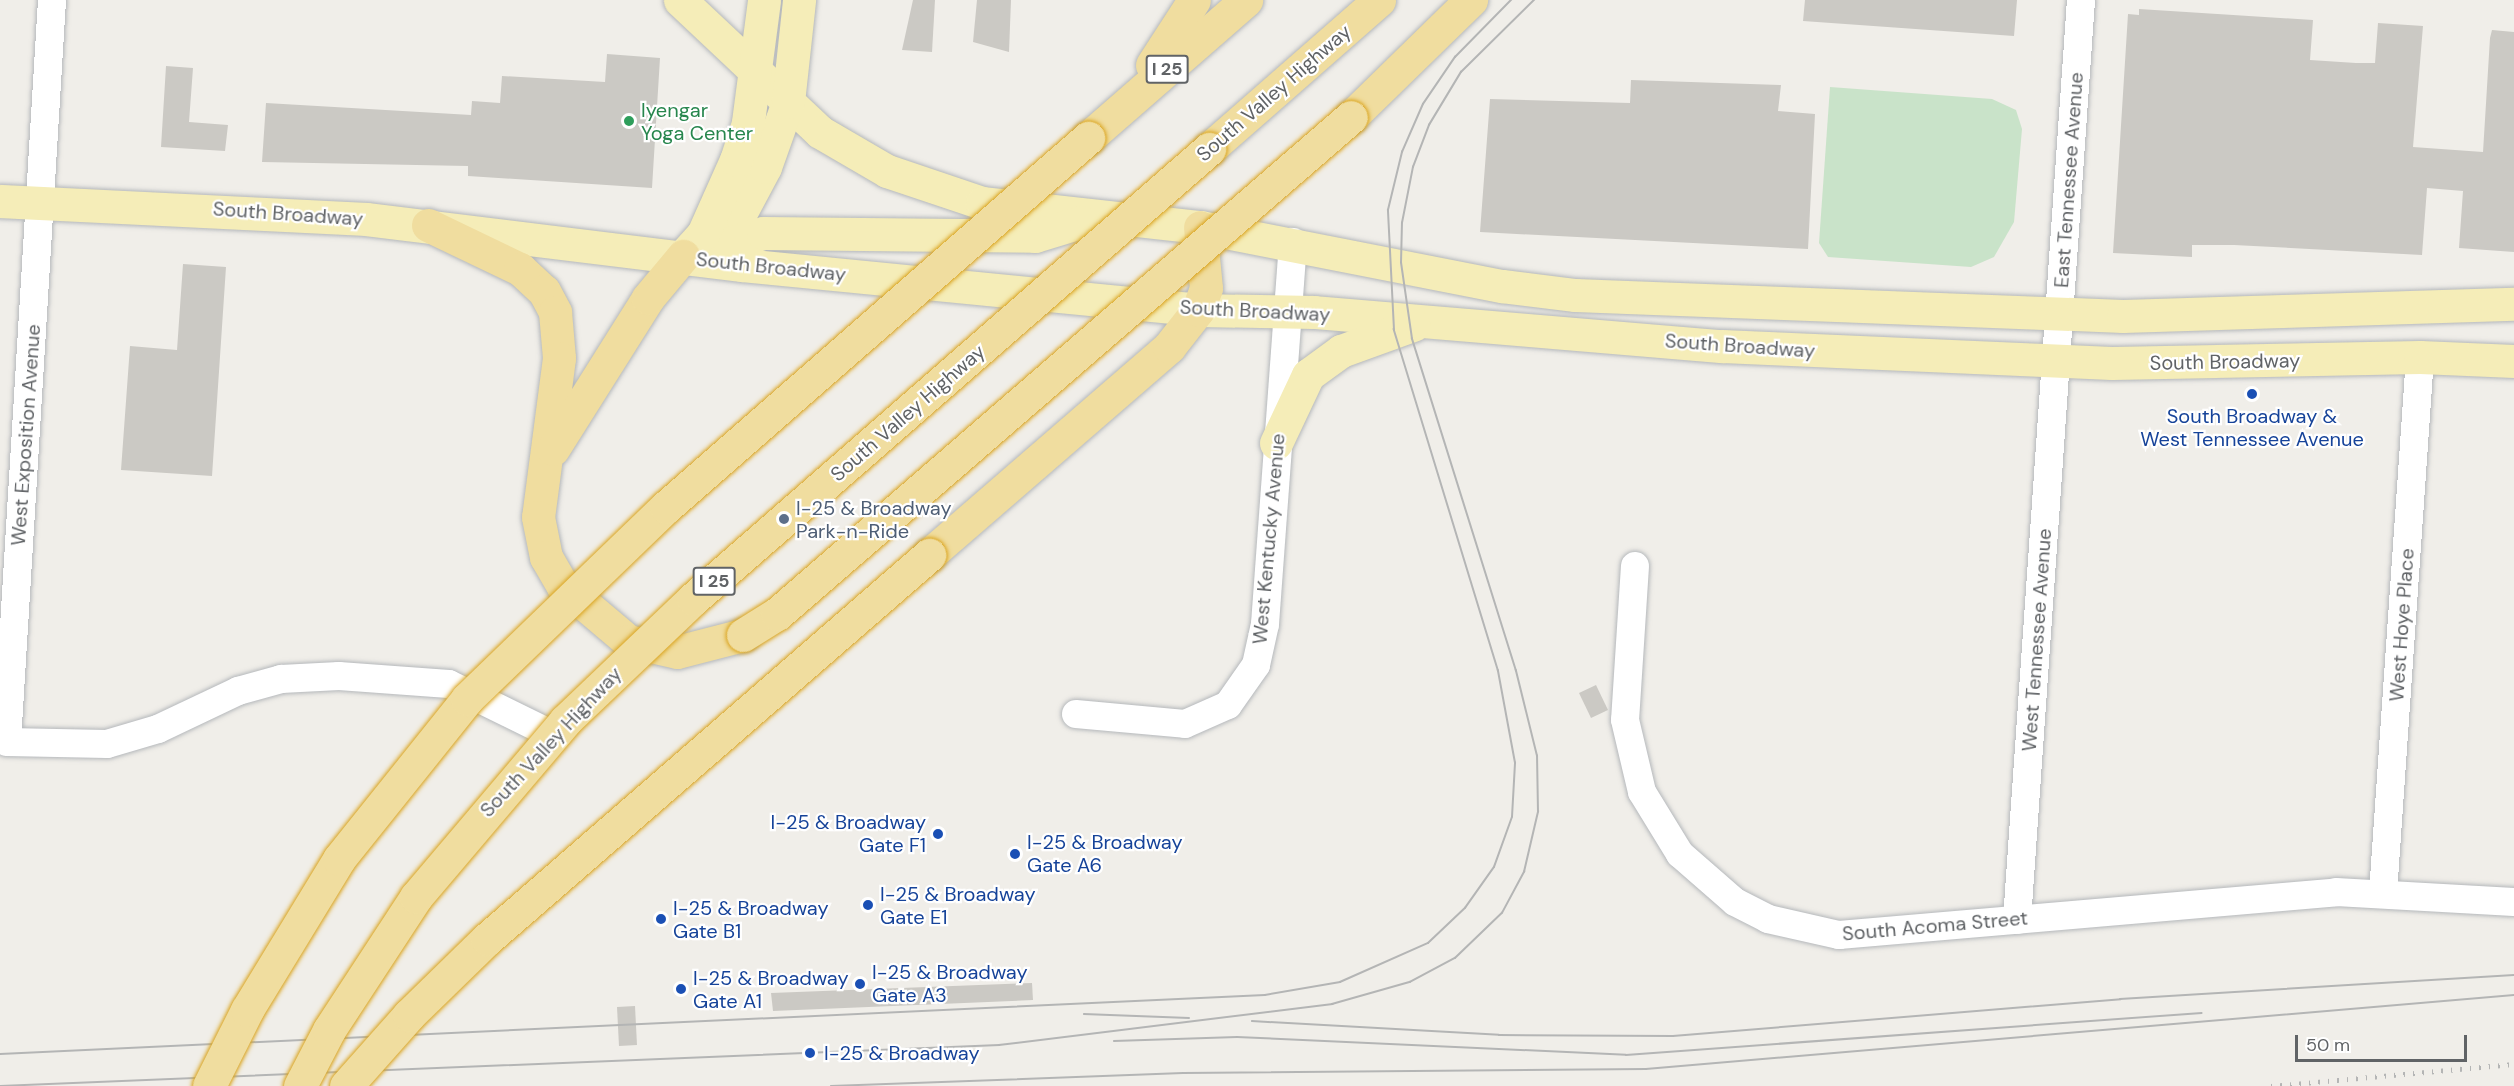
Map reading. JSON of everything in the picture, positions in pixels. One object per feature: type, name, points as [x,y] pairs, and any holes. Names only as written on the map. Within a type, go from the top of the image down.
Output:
[{"type":"highway","points":[[1088,138],[1147,72],[1194,0]]},
{"type":"highway","name":"I 25","points":[[209,1086],[247,1010],[339,859],[467,699],[666,507],[1246,0]]},
{"type":"highway","name":"South Valley Highway","points":[[300,1086],[334,1020],[416,897],[565,721],[693,599],[1265,102],[1379,0]]},
{"type":"highway","points":[[1265,102],[1405,0]]},
{"type":"highway","points":[[428,225],[520,269],[550,301],[559,358],[538,517],[546,557],[563,586],[594,616],[628,641],[677,652],[743,635],[777,614],[1351,117],[1471,0]]},
{"type":"highway","points":[[346,1086],[409,1015],[487,939],[1169,347],[1198,310],[1207,265],[1200,227]]},
{"type":"highway","points":[[545,464],[629,327],[693,245]]},
{"type":"main road","points":[[680,0],[755,74],[848,150],[932,190],[1004,207],[1200,227],[1293,242],[1455,277],[1575,295],[2060,314],[2514,304]]},
{"type":"main road","points":[[693,245],[736,160],[755,74],[764,0]]},
{"type":"main road","points":[[693,245],[750,202],[788,102],[799,0]]},
{"type":"main road","name":"South Broadway","points":[[0,201],[40,200],[693,245],[1198,310],[1287,311],[1889,356],[2056,361],[2420,357],[2514,362]]},
{"type":"main road","points":[[693,245],[763,233],[1035,236],[1100,216]]},
{"type":"main road","points":[[1276,443],[1301,384],[1323,363],[1341,351],[1423,321]]},
{"type":"street","name":"West Exposition Avenue","points":[[52,0],[6,742],[107,744],[281,679],[339,676],[449,684],[517,713],[541,729]]},
{"type":"street","name":"East Tennessee Avenue","points":[[2056,361],[2081,0]]},
{"type":"street","name":"West Kentucky Avenue","points":[[1076,714],[1185,724],[1228,705],[1245,687],[1263,644],[1276,443],[1293,242]]},
{"type":"street","name":"West Hoye Place","points":[[2383,893],[2420,357]]},
{"type":"street","name":"West Tennessee Avenue","points":[[2017,920],[2056,361]]},
{"type":"street","name":"South Acoma Street","points":[[1635,566],[1626,683],[1631,756],[1658,824],[1706,880],[1768,919],[1839,935],[2336,892],[2514,902]]},
{"type":"green space","points":[[1830,87],[1992,99],[2016,110],[2022,129],[2014,222],[1994,257],[1971,267],[1828,257],[1819,243]]},
{"type":"building","points":[[913,0],[935,0],[932,52],[902,50]]},
{"type":"building","points":[[977,0],[1011,0],[1009,52],[973,42]]},
{"type":"building","points":[[1805,0],[2017,0],[2014,36],[1803,21]]},
{"type":"building","points":[[2139,9],[2313,20],[2310,60],[2356,63],[2375,63],[2378,23],[2423,26],[2413,147],[2483,152],[2492,30],[2514,32],[2514,252],[2459,248],[2463,191],[2427,188],[2422,255],[2234,245],[2192,245],[2192,257],[2113,253],[2128,14],[2139,15]]},
{"type":"building","points":[[607,54],[660,58],[652,188],[468,176],[468,166],[262,162],[266,103],[471,115],[472,101],[500,103],[502,76],[605,82]]},
{"type":"building","points":[[166,66],[193,68],[189,122],[228,125],[225,151],[161,147]]},
{"type":"building","points":[[1631,80],[1781,85],[1778,111],[1815,114],[1808,249],[1480,232],[1490,99],[1630,103]]},
{"type":"building","points":[[183,264],[226,267],[212,476],[121,470],[130,346],[177,350]]},
{"type":"building","points":[[1596,685],[1608,710],[1591,718],[1579,693]]},
{"type":"building","points":[[1032,983],[1033,1000],[773,1011],[771,993]]},
{"type":"building","points":[[635,1006],[637,1045],[619,1046],[617,1007]]},
{"type":"tram line","points":[[0,1054],[1265,995],[1340,982],[1428,943],[1465,908],[1494,867],[1512,817],[1515,763],[1498,671],[1394,330],[1388,210],[1402,152],[1423,104],[1455,57],[1511,0]]},
{"type":"tram line","points":[[0,1086],[999,1045],[1332,1004],[1410,982],[1455,958],[1502,913],[1524,872],[1538,812],[1537,756],[1516,671],[1412,339],[1401,263],[1402,223],[1413,167],[1429,125],[1461,72],[1534,0]]},
{"type":"tram line","points":[[1252,1021],[1499,1035],[1673,1036],[2120,999],[2514,975]]},
{"type":"tram line","points":[[831,1086],[1183,1073],[1646,1069],[2514,995]]},
{"type":"tram line","points":[[1114,1041],[1237,1037],[1626,1055],[2201,1013]]},
{"type":"tram line","points":[[1084,1014],[1189,1018]]},
{"type":"railway","points":[[2271,1086],[2514,1064]]},
{"type":"place","name":"Iyengar Yoga Center","points":[[629,121]]},
{"type":"place","name":"South Broadway & West Tennessee Avenue","points":[[2252,394]]},
{"type":"place","name":"I-25 & Broadway Park-n-Ride","points":[[784,519]]},
{"type":"place","name":"I-25 & Broadway Gate F1","points":[[938,834]]},
{"type":"place","name":"I-25 & Broadway Gate A6","points":[[1015,854]]},
{"type":"place","name":"I-25 & Broadway Gate E1","points":[[868,905]]},
{"type":"place","name":"I-25 & Broadway Gate B1","points":[[661,919]]},
{"type":"place","name":"I-25 & Broadway Gate A3","points":[[860,984]]},
{"type":"place","name":"I-25 & Broadway Gate A1","points":[[681,989]]},
{"type":"place","name":"I-25 & Broadway","points":[[810,1053]]}]
